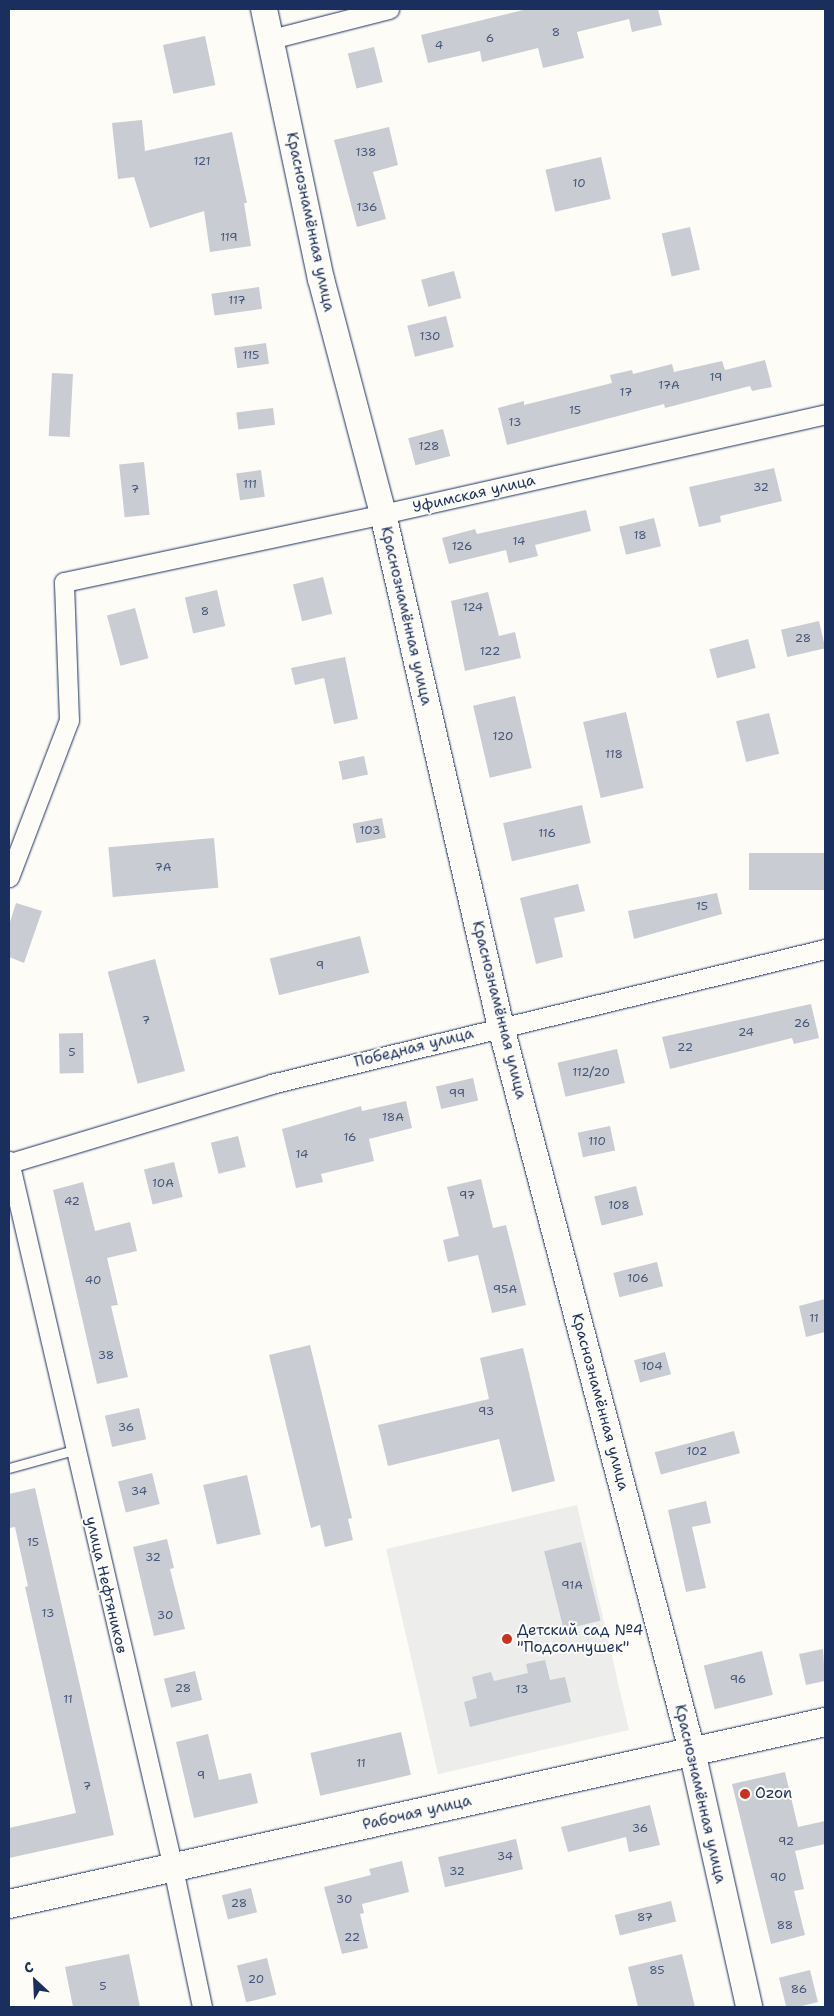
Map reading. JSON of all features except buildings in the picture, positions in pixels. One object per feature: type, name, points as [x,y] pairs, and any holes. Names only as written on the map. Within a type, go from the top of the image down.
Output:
[{"type":"main road","name":"Рабочая улица","points":[[9,1904],[825,1722]]},
{"type":"street","name":"Краснознамённая улица","points":[[264,9],[321,279],[383,514],[501,1026],[692,1751],[749,2007]]},
{"type":"street","points":[[271,39],[389,9]]},
{"type":"street","name":"Уфимская улица","points":[[9,877],[70,720],[64,582],[383,514],[825,414]]},
{"type":"street","name":"Победная улица","points":[[9,1162],[271,1084],[501,1026],[825,949]]},
{"type":"street","name":"улица Нефтяников","points":[[9,1162],[74,1450],[173,1868],[202,2007]]},
{"type":"lane","points":[[9,1468],[74,1450]]},
{"type":"shaded area","name":"Детский сад №4 \"Подсолнушек\"","points":[[577,1505],[629,1730],[438,1774],[386,1549]]},
{"type":"place","name":"Детский сад №4 \"Подсолнушек\"","points":[[507,1639]]},
{"type":"place","name":"Ozon","points":[[745,1794]]}]
